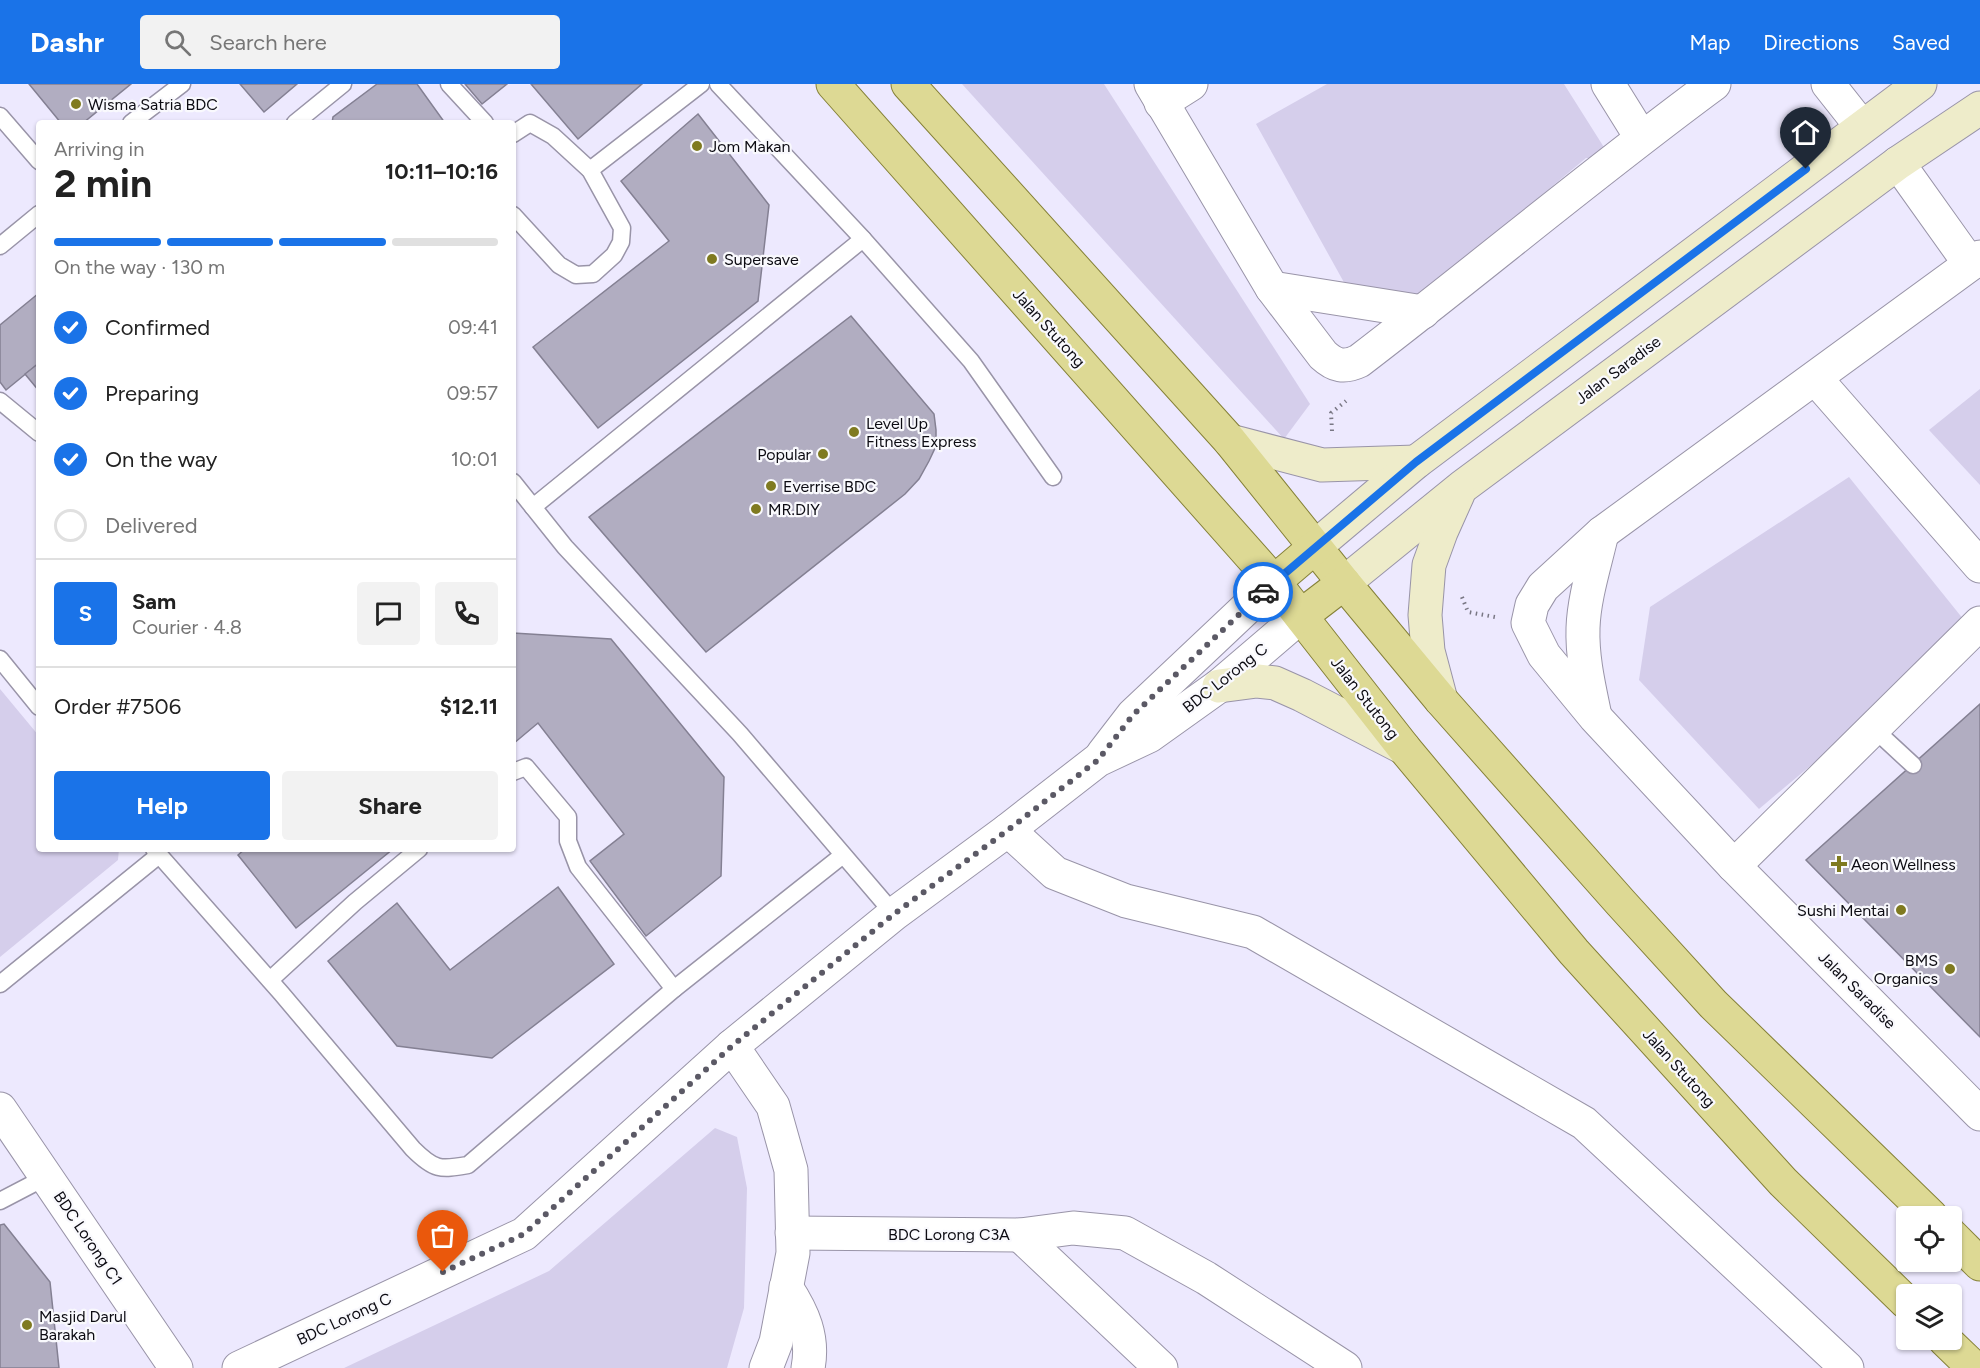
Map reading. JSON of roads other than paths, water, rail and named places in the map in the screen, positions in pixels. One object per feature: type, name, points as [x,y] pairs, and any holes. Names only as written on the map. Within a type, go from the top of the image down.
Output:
[{"type":"main road","name":"Jalan Stutong","points":[[833,84],[1274,582],[1404,748],[1582,961],[1783,1182],[1896,1292]]},
{"type":"main road","points":[[908,84],[1230,441],[1441,700],[1713,1004],[1921,1206]]},
{"type":"main road","points":[[1316,547],[1416,462],[1920,84]]},
{"type":"main road","name":"Jalan Saradise","points":[[1344,583],[1462,487],[1898,163],[1980,108]]},
{"type":"main road","points":[[1230,441],[1322,465],[1416,462]]},
{"type":"main road","points":[[1441,700],[1428,642],[1425,615],[1429,565],[1441,532],[1462,487]]},
{"type":"main road","name":"BDC Lorong C","points":[[1274,582],[1316,547]]},
{"type":"main road","name":"BDC Lorong C","points":[[1301,616],[1344,583]]},
{"type":"main road","points":[[1218,686],[1257,681],[1275,683],[1404,748]]},
{"type":"main road","points":[[1962,1246],[1980,1264]]},
{"type":"main road","points":[[1955,1350],[1974,1368]]},
{"type":"street","points":[[1191,84],[1156,94],[1272,288],[1323,355],[1330,362],[1340,366],[1359,361],[1641,138],[1714,84]]},
{"type":"street","points":[[1608,84],[1641,138]]},
{"type":"street","points":[[1828,84],[1862,127]]},
{"type":"street","points":[[1595,717],[1587,672],[1583,628],[1589,587],[1602,533],[1816,379],[1975,260],[1898,163]]},
{"type":"street","points":[[1272,288],[1423,312]]},
{"type":"street","points":[[1816,379],[1980,566]]},
{"type":"street","name":"Jalan Saradise","points":[[1602,533],[1543,587],[1532,605],[1528,623],[1544,655],[1595,717],[1734,866],[1980,1114]]},
{"type":"street","name":"BDC Lorong C","points":[[1098,760],[1133,715],[1274,582]]},
{"type":"street","name":"BDC Lorong C","points":[[239,1368],[524,1234],[732,1046],[894,914],[1098,760],[1149,736],[1218,686],[1301,616]]},
{"type":"street","points":[[1734,866],[1980,622]]},
{"type":"street","points":[[1008,830],[1055,873],[1126,901],[1253,932],[1584,1123],[1847,1368]]},
{"type":"street","points":[[732,1046],[773,1106],[791,1170],[793,1252],[776,1342],[766,1368]]},
{"type":"street","name":"BDC Lorong C1","points":[[0,1109],[176,1368]]},
{"type":"street","points":[[1020,1235],[1073,1228],[1125,1233],[1206,1278],[1345,1368]]},
{"type":"street","name":"BDC Lorong C3A","points":[[792,1233],[1020,1235],[1161,1368]]},
{"type":"street","points":[[786,1287],[802,1313],[812,1351],[808,1368]]},
{"type":"lane","points":[[135,120],[182,84]]},
{"type":"lane","points":[[300,120],[343,84]]},
{"type":"lane","points":[[449,84],[483,120]]},
{"type":"lane","points":[[590,170],[701,84]]},
{"type":"lane","points":[[717,84],[863,239],[970,361],[1053,477]]},
{"type":"lane","points":[[0,116],[36,158]]},
{"type":"lane","points":[[516,132],[530,123],[553,136],[590,170],[622,228],[621,242],[614,255],[593,274],[576,275],[559,265],[516,218]]},
{"type":"lane","points":[[0,246],[36,216]]},
{"type":"lane","points":[[533,507],[863,239]]},
{"type":"lane","points":[[0,401],[36,431]]},
{"type":"lane","points":[[516,487],[565,547],[740,734],[894,914]]},
{"type":"lane","points":[[0,659],[36,703]]},
{"type":"lane","points":[[1873,728],[1912,765]]},
{"type":"lane","points":[[516,771],[526,767],[568,817],[568,841],[578,867],[674,989]]},
{"type":"lane","points":[[0,984],[156,852],[270,980],[412,1149],[428,1165],[448,1169],[468,1165],[674,989],[843,855]]},
{"type":"lane","points":[[270,980],[355,902],[415,852]]},
{"type":"lane","points":[[0,1201],[46,1176]]},
{"type":"place","name":"Wisma Satria BDC","points":[[76,104]]},
{"type":"place","name":"Jom Makan","points":[[697,146]]},
{"type":"place","name":"Supersave","points":[[712,259]]},
{"type":"place","name":"Level Up Fitness Express","points":[[854,432]]},
{"type":"place","name":"Popular","points":[[823,454]]},
{"type":"place","name":"Everrise BDC","points":[[771,486]]},
{"type":"place","name":"MR.DIY","points":[[756,509]]},
{"type":"place","name":"Aeon Wellness","points":[[1839,864]]},
{"type":"place","name":"Sushi Mentai","points":[[1901,910]]},
{"type":"place","name":"BMS Organics","points":[[1950,969]]},
{"type":"place","name":"Masjid Darul Barakah","points":[[27,1325]]}]
